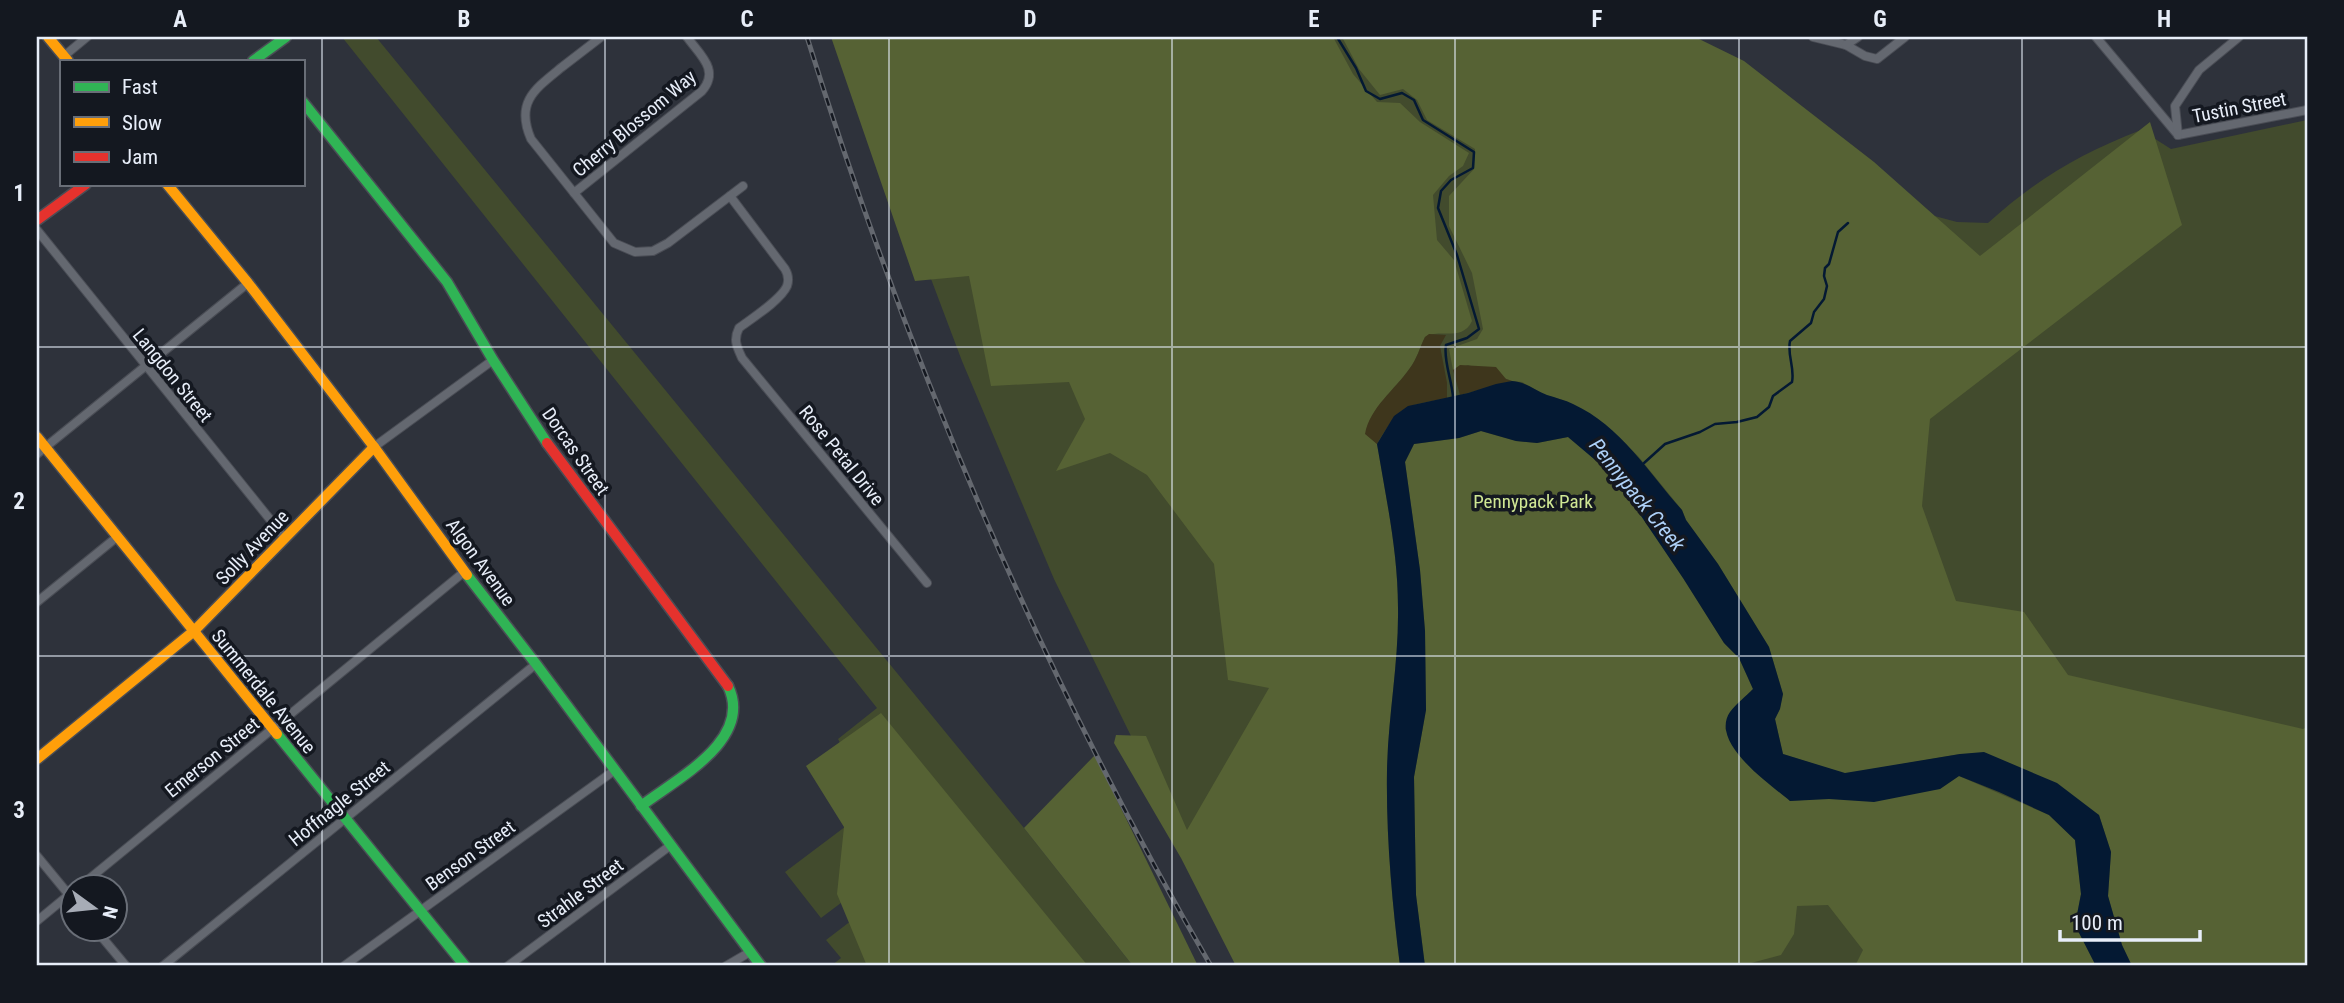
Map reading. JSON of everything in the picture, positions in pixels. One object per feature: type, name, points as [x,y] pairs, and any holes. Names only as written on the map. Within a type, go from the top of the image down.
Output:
[{"type":"street","points":[[48,37],[66,59],[87,37]]},
{"type":"street","points":[[261,59],[286,37]]},
{"type":"street","name":"Cherry Blossom Way","points":[[574,193],[709,83],[709,67],[687,37]]},
{"type":"street","points":[[1813,37],[1846,45],[1864,56],[1877,59],[1905,37]]},
{"type":"street","points":[[1846,45],[1858,37]]},
{"type":"street","points":[[2096,37],[2178,135]]},
{"type":"street","points":[[2178,135],[2175,106],[2199,70],[2239,37]]},
{"type":"street","points":[[598,38],[537,87],[530,96],[525,126],[531,139],[614,243],[635,252],[653,251],[668,243],[743,186]]},
{"type":"street","name":"Dorcas Street","points":[[304,103],[447,282],[493,360],[557,458],[713,665],[732,695],[734,714],[724,740],[706,758],[641,806]]},
{"type":"street","name":"Tustin Street","points":[[2178,135],[2307,110]]},
{"type":"street","points":[[37,220],[83,186]]},
{"type":"street","name":"Algon Avenue","points":[[169,186],[248,283],[374,447],[464,572],[536,664],[761,966]]},
{"type":"street","name":"Rose Petal Drive","points":[[730,196],[788,276],[788,285],[781,294],[738,328],[735,345],[742,358],[927,583]]},
{"type":"street","name":"Langdon Street","points":[[37,230],[285,538]]},
{"type":"street","points":[[41,451],[248,283]]},
{"type":"street","name":"Solly Avenue","points":[[37,759],[194,631],[374,447],[493,360]]},
{"type":"street","name":"Summerdale Avenue","points":[[37,437],[41,451],[117,537],[465,966]]},
{"type":"street","points":[[37,602],[117,537]]},
{"type":"street","name":"Emerson Street","points":[[94,874],[464,572]]},
{"type":"street","name":"Hoffnagle Street","points":[[163,966],[536,664]]},
{"type":"street","name":"Benson Street","points":[[344,966],[615,770]]},
{"type":"street","name":"Strahle Street","points":[[508,966],[671,845]]},
{"type":"street","points":[[37,856],[60,882]]},
{"type":"street","points":[[37,921],[60,905]]},
{"type":"street","points":[[108,944],[126,966]]},
{"type":"street","points":[[726,966],[750,952]]},
{"type":"green space","points":[[342,37],[376,37],[1024,828],[1133,966],[831,966],[841,958],[826,940],[890,891],[878,875],[821,918],[785,872],[874,805],[838,739],[877,708]]},
{"type":"green space","points":[[831,37],[1333,37],[1353,74],[1377,102],[1400,103],[1420,122],[1469,153],[1463,166],[1449,176],[1433,195],[1437,240],[1454,260],[1472,321],[1463,331],[1425,337],[1404,376],[1372,415],[1366,434],[1377,444],[1396,566],[1398,628],[1387,795],[1390,869],[1400,966],[1236,966],[1181,858],[1114,743],[1116,735],[1146,736],[1187,830],[1269,688],[1228,680],[1214,564],[1147,475],[1110,453],[1056,471],[1085,419],[1069,382],[991,386],[969,276],[915,281]]},
{"type":"green space","name":"Pennypack Park","points":[[843,37],[1692,37],[1927,214],[1957,222],[1988,223],[2024,193],[2078,158],[2141,130],[2171,149],[2307,120],[2307,966],[1259,966],[1180,829],[1054,579],[962,361]]},
{"type":"green space","points":[[1342,37],[1695,37],[1744,61],[1874,162],[1980,256],[2150,122],[2182,225],[1930,419],[1922,506],[1956,601],[2024,612],[2068,675],[2303,729],[2307,727],[2307,966],[2132,966],[2122,945],[2108,896],[2111,852],[2099,815],[1960,754],[1845,774],[1783,754],[1775,719],[1783,694],[1769,647],[1682,510],[1638,456],[1604,424],[1563,400],[1545,395],[1522,382],[1468,365],[1453,370],[1449,349],[1477,339],[1483,329],[1472,273],[1449,226],[1449,196],[1474,169],[1475,149],[1427,120],[1417,100],[1403,89],[1380,95],[1359,69]]},
{"type":"green space","points":[[1481,431],[1516,441],[1537,443],[1568,437],[1614,475],[1724,643],[1739,658],[1753,689],[1729,714],[1725,729],[1790,801],[1940,789],[1959,776],[2049,815],[2075,840],[2081,894],[2075,925],[2096,966],[1855,966],[1863,950],[1828,905],[1797,906],[1794,934],[1781,955],[1740,966],[1425,966],[1416,895],[1414,777],[1426,710],[1425,631],[1420,570],[1405,462],[1414,444],[1459,438]]},
{"type":"green space","points":[[881,713],[1088,966],[867,966],[837,894],[844,827],[806,766]]},
{"type":"green space","points":[[1095,755],[1198,966],[1133,966],[1024,828]]},
{"type":"sand","points":[[1429,334],[1446,335],[1440,346],[1447,398],[1404,409],[1392,421],[1377,444],[1365,434],[1372,415],[1404,376]]},
{"type":"sand","points":[[1460,365],[1496,367],[1506,379],[1512,381],[1460,395],[1453,370]]},
{"type":"water","name":"Pennypack Creek","points":[[1512,381],[1573,404],[1606,424],[1633,451],[1682,510],[1769,647],[1783,694],[1775,719],[1783,754],[1845,773],[1984,752],[2057,783],[2099,815],[2111,852],[2108,896],[2122,945],[2132,966],[2096,966],[2075,925],[2081,894],[2075,840],[2049,815],[1959,776],[1940,789],[1874,802],[1829,799],[1790,801],[1769,784],[1745,762],[1728,737],[1726,724],[1730,712],[1753,689],[1739,658],[1724,643],[1614,476],[1568,437],[1537,443],[1516,441],[1481,431],[1459,438],[1414,444],[1405,462],[1420,570],[1425,631],[1426,710],[1414,777],[1416,895],[1425,966],[1400,966],[1390,868],[1387,795],[1398,628],[1397,586],[1391,525],[1377,444],[1394,416],[1408,406]]},
{"type":"waterway","points":[[1337,37],[1366,91],[1380,99],[1402,93],[1414,100],[1423,120],[1474,152],[1473,168],[1451,180],[1441,191],[1438,208],[1457,255],[1479,329],[1467,338],[1446,345],[1453,397]]},
{"type":"waterway","points":[[1644,463],[1665,444],[1715,424],[1757,417],[1769,407],[1773,396],[1792,382],[1790,341],[1811,323],[1814,312],[1824,299],[1827,286],[1825,268],[1829,264],[1838,232],[1848,223]]},
{"type":"railway","points":[[807,37],[889,278],[983,513],[1090,743],[1211,966]]},
{"type":"traffic: fast","points":[[254,60],[286,37]]},
{"type":"traffic: fast","points":[[304,103],[447,282],[547,443]]},
{"type":"traffic: fast","points":[[467,575],[761,966]]},
{"type":"traffic: fast","points":[[641,806],[691,770],[721,741],[730,724],[733,706],[728,686]]},
{"type":"traffic: fast","points":[[277,734],[465,966]]},
{"type":"traffic: slow","points":[[48,37],[67,60]]},
{"type":"traffic: slow","points":[[169,186],[248,283],[374,447],[467,575]]},
{"type":"traffic: slow","points":[[37,437],[277,734]]},
{"type":"traffic: slow","points":[[37,759],[194,631],[374,447]]},
{"type":"traffic: jam","points":[[37,220],[83,186]]},
{"type":"traffic: jam","points":[[547,443],[728,686]]}]
